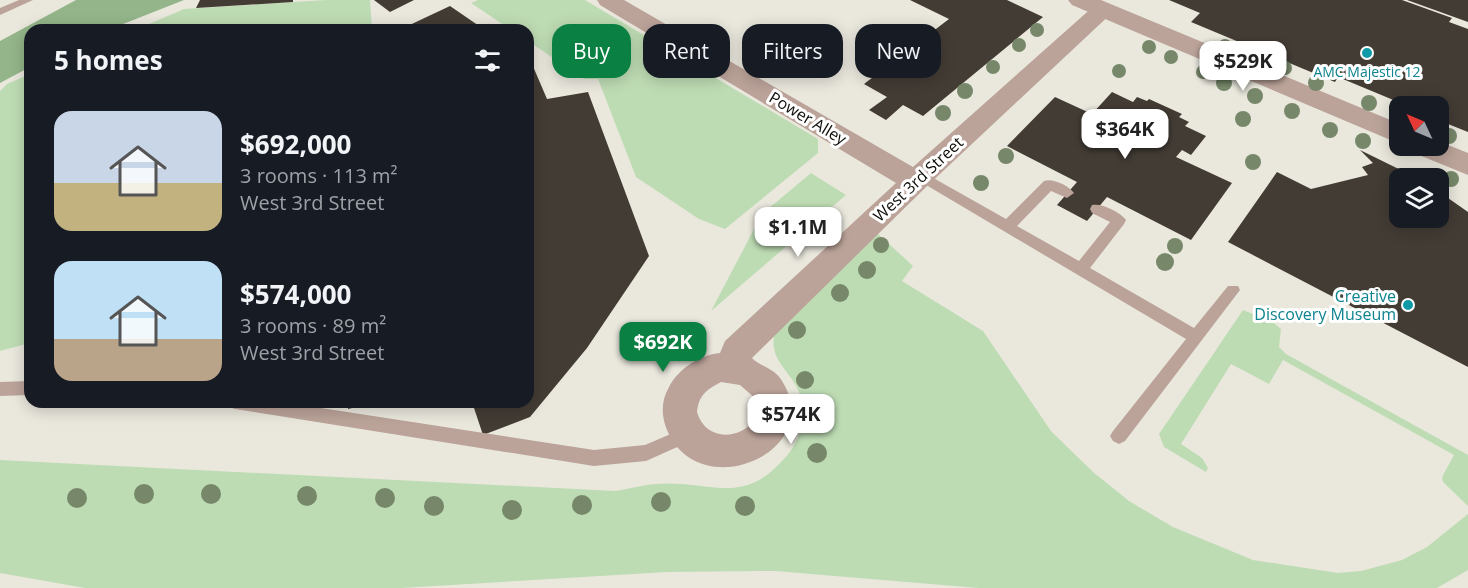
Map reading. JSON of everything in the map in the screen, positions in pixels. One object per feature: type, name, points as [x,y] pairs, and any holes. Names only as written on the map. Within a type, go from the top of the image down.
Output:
[{"type":"street","name":"Power Alley","points":[[608,0],[918,179]]},
{"type":"street","name":"West 3rd Street","points":[[733,367],[737,351],[1099,3]]},
{"type":"street","points":[[1099,3],[1389,130]]},
{"type":"street","points":[[1447,156],[1468,165]]},
{"type":"street","points":[[717,367],[733,367],[754,374],[770,389],[775,416],[770,429],[760,440],[746,448],[731,452],[714,451],[699,446],[687,435],[680,422],[678,408],[685,388],[702,372],[717,367]]},
{"type":"lane","points":[[0,12],[28,0]]},
{"type":"lane","points":[[918,179],[1007,227],[1196,338]]},
{"type":"lane","points":[[1007,227],[1049,184],[1067,193]]},
{"type":"lane","points":[[1080,270],[1119,220],[1097,209]]},
{"type":"lane","points":[[1119,436],[1233,290]]},
{"type":"lane","points":[[0,389],[24,388]]},
{"type":"lane","points":[[273,408],[594,458],[646,453],[687,435]]},
{"type":"green space","points":[[76,0],[184,0],[123,24],[32,24]]},
{"type":"green space","points":[[326,0],[370,0],[372,24],[149,24],[184,9]]},
{"type":"green space","points":[[478,0],[585,0],[625,24],[552,24],[552,57],[534,45],[534,24],[502,24],[471,3]]},
{"type":"green space","points":[[631,27],[643,35],[643,78],[716,78],[818,139],[818,153],[725,229],[699,219],[636,177],[598,79],[584,79],[631,78]]},
{"type":"green space","points":[[24,28],[24,70],[0,83],[0,41]]},
{"type":"green space","points":[[24,77],[24,345],[0,351],[0,91],[7,84]]},
{"type":"green space","points":[[811,173],[846,195],[711,311],[762,214]]},
{"type":"green space","points":[[874,230],[913,266],[902,281],[983,331],[1051,431],[1093,472],[1129,501],[1173,527],[1253,560],[1338,573],[1361,571],[1402,560],[1427,547],[1468,514],[1468,570],[1437,588],[978,588],[775,571],[667,572],[402,588],[85,588],[0,573],[0,460],[615,491],[655,484],[742,487],[757,481],[789,453],[797,441],[803,420],[801,398],[797,388],[781,365],[774,349],[776,328]]},
{"type":"green space","points":[[1243,310],[1273,322],[1281,329],[1279,347],[1286,354],[1468,455],[1468,506],[1443,482],[1442,477],[1454,455],[1283,360],[1269,384],[1231,364],[1181,444],[1202,458],[1208,468],[1206,472],[1164,447],[1159,434]]},
{"type":"building","points":[[200,0],[293,0],[293,2],[196,8]]},
{"type":"building","points":[[374,0],[414,0],[390,12]]},
{"type":"building","points":[[910,0],[1007,0],[1043,17],[923,116],[903,105],[886,120],[869,110],[887,97],[864,84],[872,78],[941,78],[941,25],[949,19]]},
{"type":"building","name":"AMC Majestic 12","points":[[1169,0],[1402,0],[1452,18],[1449,22],[1468,29],[1468,132],[1449,124],[1449,96],[1389,96],[1389,98],[1338,77],[1335,82],[1191,22],[1200,13]]},
{"type":"building","points":[[1407,0],[1468,0],[1468,22]]},
{"type":"building","points":[[450,6],[476,24],[412,24]]},
{"type":"building","points":[[534,69],[547,99],[588,92],[649,256],[587,348],[530,417],[483,435],[474,408],[534,408]]},
{"type":"building","points":[[1112,92],[1133,102],[1137,97],[1147,101],[1149,99],[1182,114],[1179,117],[1189,122],[1185,126],[1206,136],[1191,155],[1182,150],[1176,157],[1232,183],[1191,240],[1107,197],[1087,221],[1057,205],[1077,182],[1007,146],[1055,97],[1092,114]]},
{"type":"building","name":"Creative Discovery Museum","points":[[1360,150],[1397,168],[1389,168],[1389,228],[1449,228],[1449,199],[1468,212],[1468,367],[1228,242],[1277,172],[1311,189],[1368,175],[1362,167],[1373,163]]},
{"type":"place","name":"AMC Majestic 12","points":[[1367,53]]},
{"type":"place","name":"Creative Discovery Museum","points":[[1408,305]]}]
